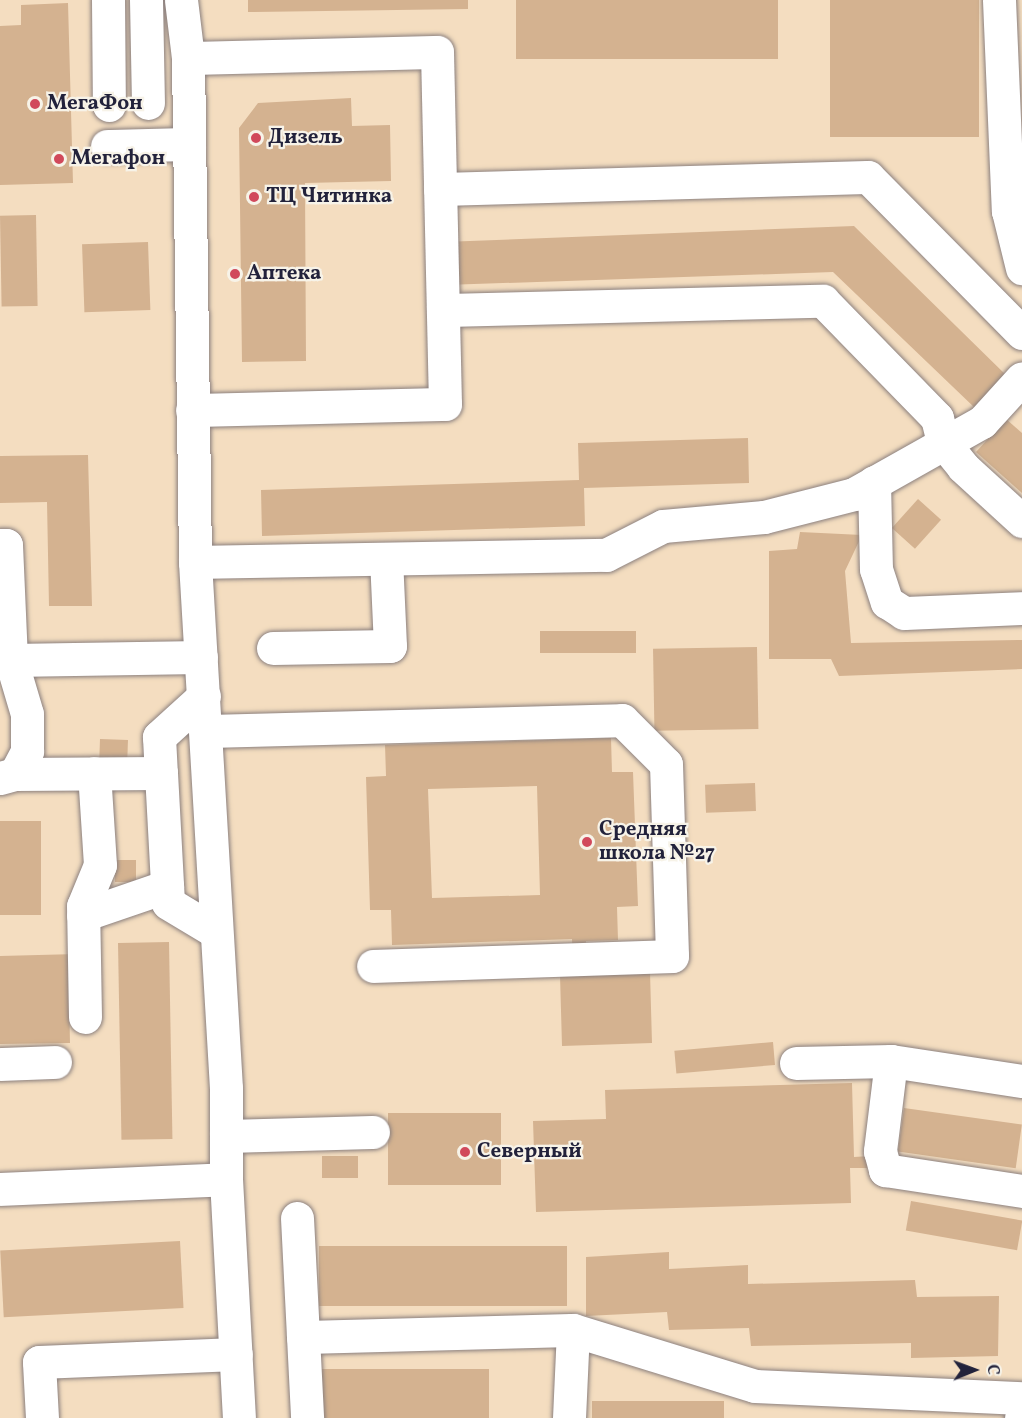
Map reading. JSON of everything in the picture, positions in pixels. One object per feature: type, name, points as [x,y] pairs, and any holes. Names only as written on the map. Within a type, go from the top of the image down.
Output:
[{"type":"street","points":[[108,0],[109,105]]},
{"type":"street","points":[[146,0],[148,103]]},
{"type":"street","points":[[181,0],[189,57],[195,562],[206,731],[239,1418]]},
{"type":"street","points":[[999,0],[1015,218],[1022,268]]},
{"type":"street","points":[[189,57],[437,52],[445,404],[192,410]]},
{"type":"street","points":[[107,146],[189,144]]},
{"type":"street","points":[[440,189],[868,177],[1022,333]]},
{"type":"street","points":[[443,310],[823,301],[937,418],[944,442],[963,467],[1022,521]]},
{"type":"street","points":[[195,562],[606,555],[663,526],[764,517],[854,494],[982,422],[1022,378]]},
{"type":"street","points":[[874,482],[876,569],[887,602],[904,613],[1022,608]]},
{"type":"street","points":[[0,545],[6,545],[11,660],[27,714],[27,752],[8,776]]},
{"type":"street","points":[[273,648],[390,646],[386,559]]},
{"type":"street","points":[[11,660],[201,657]]},
{"type":"street","points":[[204,696],[159,737],[168,903],[216,932]]},
{"type":"street","points":[[206,731],[622,720],[666,764],[672,956],[373,966]]},
{"type":"street","points":[[84,1017],[82,906],[100,865],[94,773]]},
{"type":"street","points":[[8,776],[161,773]]},
{"type":"street","points":[[83,915],[167,886]]},
{"type":"street","points":[[891,1061],[880,1151],[885,1170],[1022,1191]]},
{"type":"street","points":[[796,1063],[891,1061],[1022,1082]]},
{"type":"street","points":[[0,1064],[55,1062]]},
{"type":"street","points":[[226,1136],[372,1132]]},
{"type":"street","points":[[0,1190],[226,1179]]},
{"type":"street","points":[[297,1218],[308,1418]]},
{"type":"street","points":[[303,1337],[573,1330],[755,1386],[1022,1398]]},
{"type":"street","points":[[569,1418],[573,1330]]},
{"type":"street","points":[[42,1418],[39,1362],[236,1354]]},
{"type":"building","points":[[248,0],[468,0],[468,9],[248,12]]},
{"type":"building","points":[[516,0],[778,0],[778,59],[516,59]]},
{"type":"building","points":[[830,0],[979,0],[979,137],[830,137]]},
{"type":"building","name":"МегаФон","points":[[68,3],[73,183],[0,185],[0,26],[21,25],[21,5]]},
{"type":"building","points":[[351,98],[352,126],[390,125],[391,181],[305,183],[306,361],[242,362],[239,128],[258,103]]},
{"type":"building","points":[[36,215],[38,306],[2,307],[0,216]]},
{"type":"building","points":[[854,226],[1008,377],[976,409],[833,272],[445,285],[443,242]]},
{"type":"building","points":[[148,242],[150,310],[84,312],[82,244]]},
{"type":"building","points":[[1006,419],[1022,433],[1022,493],[976,452]]},
{"type":"building","points":[[748,438],[749,483],[584,488],[585,526],[262,536],[261,490],[579,480],[578,443]]},
{"type":"building","points":[[88,455],[92,606],[49,606],[47,502],[0,503],[0,456]]},
{"type":"building","points":[[918,499],[941,520],[915,549],[892,528]]},
{"type":"building","points":[[800,532],[862,535],[845,571],[851,643],[1022,640],[1022,669],[839,676],[831,659],[769,659],[769,551],[797,549]]},
{"type":"building","points":[[540,631],[636,631],[636,653],[540,653]]},
{"type":"building","points":[[757,647],[758,729],[654,731],[653,649]]},
{"type":"building","name":"Средняя школа №27","points":[[611,738],[612,772],[633,772],[638,906],[617,907],[618,940],[586,941],[587,974],[650,972],[652,1043],[562,1046],[560,975],[573,974],[572,939],[392,945],[391,910],[370,910],[366,777],[386,776],[385,745]],"holes":[[[537,786],[540,895],[432,898],[428,789]]]},
{"type":"building","points":[[100,739],[128,740],[127,766],[99,765]]},
{"type":"building","points":[[755,783],[756,811],[706,813],[705,785]]},
{"type":"building","points":[[0,821],[41,821],[41,915],[0,915]]},
{"type":"building","points":[[115,860],[136,860],[136,882],[115,882]]},
{"type":"building","points":[[169,942],[172,1139],[121,1140],[118,943]]},
{"type":"building","points":[[77,954],[69,997],[70,1043],[0,1044],[0,956]]},
{"type":"building","points":[[773,1042],[775,1065],[676,1074],[674,1051]]},
{"type":"building","points":[[852,1083],[854,1157],[870,1156],[870,1168],[850,1168],[851,1203],[536,1212],[533,1121],[606,1119],[605,1090]]},
{"type":"building","points":[[904,1108],[1022,1125],[1016,1168],[898,1152]]},
{"type":"building","points":[[388,1113],[501,1113],[501,1185],[388,1185]]},
{"type":"building","points":[[322,1156],[358,1156],[358,1178],[322,1178]]},
{"type":"building","points":[[911,1201],[1022,1221],[1017,1250],[906,1231]]},
{"type":"building","points":[[180,1241],[184,1308],[4,1317],[0,1250]]},
{"type":"building","points":[[319,1246],[567,1246],[567,1306],[319,1306]]},
{"type":"building","points":[[669,1252],[669,1269],[748,1265],[748,1284],[915,1280],[917,1297],[999,1296],[998,1356],[911,1358],[911,1343],[751,1346],[749,1328],[669,1330],[667,1312],[586,1316],[586,1257]]},
{"type":"building","points":[[318,1369],[489,1369],[489,1418],[318,1418]]},
{"type":"building","points":[[592,1401],[724,1401],[724,1418],[592,1418]]},
{"type":"place","name":"МегаФон","points":[[35,104]]},
{"type":"place","name":"Дизель","points":[[256,138]]},
{"type":"place","name":"Мегафон","points":[[59,159]]},
{"type":"place","name":"ТЦ Читинка","points":[[254,197]]},
{"type":"place","name":"Аптека","points":[[235,274]]},
{"type":"place","name":"Средняя школа №27","points":[[587,842]]},
{"type":"place","name":"Северный","points":[[465,1152]]}]
